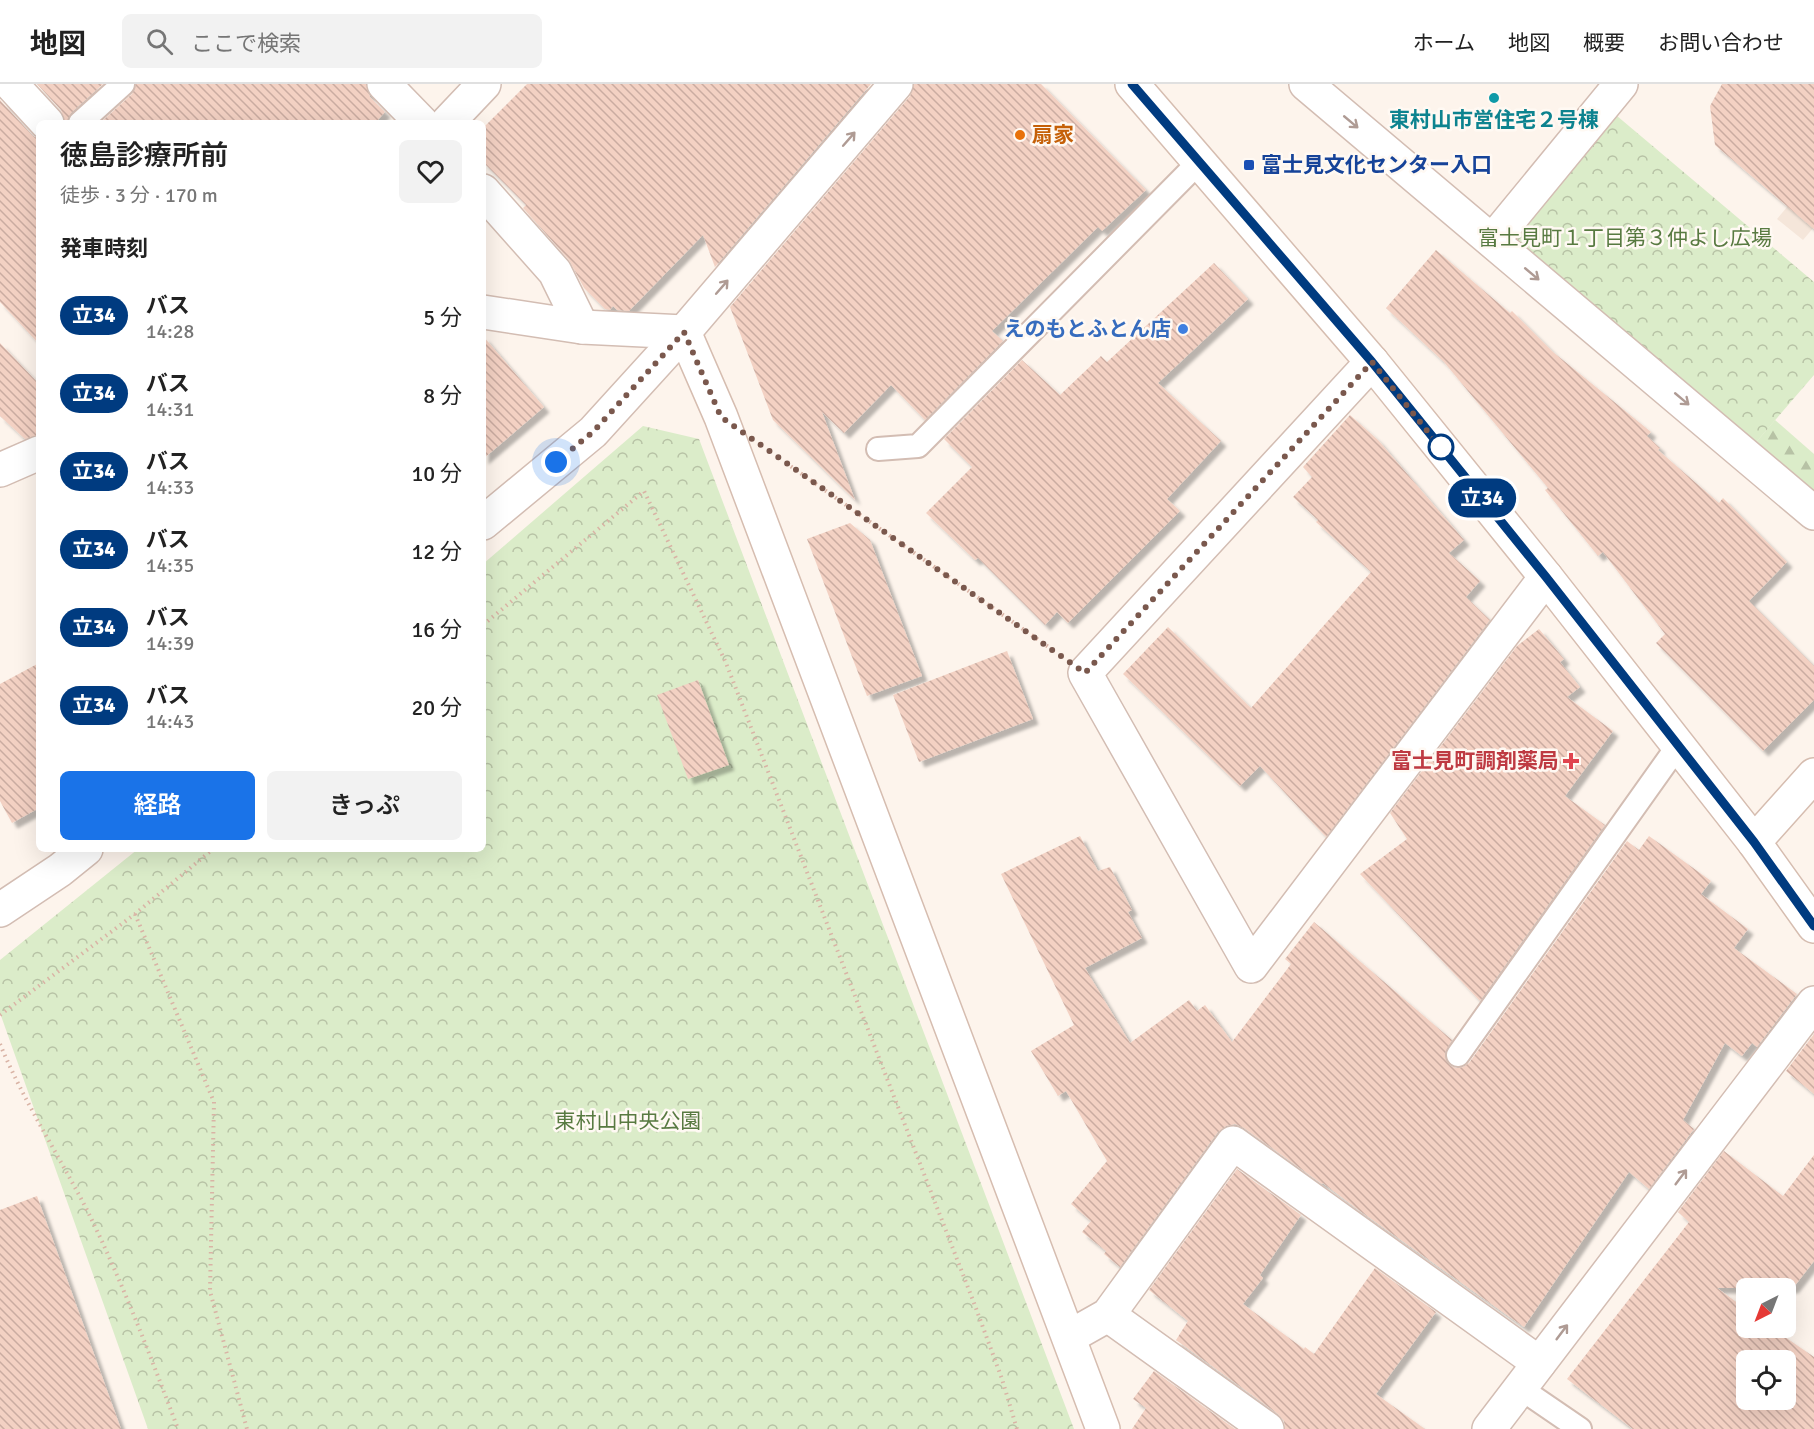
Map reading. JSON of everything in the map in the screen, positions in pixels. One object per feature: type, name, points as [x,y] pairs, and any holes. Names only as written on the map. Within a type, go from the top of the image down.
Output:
[{"type":"street","points":[[11,84],[44,120]]},
{"type":"street","points":[[384,84],[419,120]]},
{"type":"street","points":[[450,120],[484,84]]},
{"type":"street","points":[[486,521],[593,432],[684,332],[896,84]]},
{"type":"street","points":[[1132,84],[1372,362],[1546,577],[1677,747],[1754,842],[1814,926]]},
{"type":"street","points":[[1306,84],[1814,513]]},
{"type":"street","points":[[1493,240],[1621,84]]},
{"type":"street","points":[[486,194],[555,272],[582,327]]},
{"type":"street","points":[[486,312],[582,327],[684,332]]},
{"type":"street","points":[[684,332],[721,417],[1103,1429]]},
{"type":"street","points":[[1372,362],[1085,673],[1251,966],[1546,577]]},
{"type":"street","points":[[0,470],[36,454]]},
{"type":"street","points":[[1754,842],[1814,775]]},
{"type":"street","points":[[0,910],[60,870],[82,852]]},
{"type":"street","points":[[1489,1429],[1814,1003]]},
{"type":"street","points":[[1069,1336],[1108,1315],[1233,1143],[1530,1375]]},
{"type":"street","points":[[1108,1315],[1267,1429]]},
{"type":"lane","points":[[83,120],[123,84]]},
{"type":"lane","points":[[878,449],[918,446],[1200,161]]},
{"type":"lane","points":[[1458,1055],[1677,747]]},
{"type":"lane","points":[[1530,1375],[1580,1429]]},
{"type":"path","points":[[778,458],[1085,673]]},
{"type":"path","points":[[486,623],[644,492],[726,663],[974,1303],[1002,1379],[1017,1429]]},
{"type":"path","points":[[0,1015],[135,914],[209,852]]},
{"type":"path","points":[[135,914],[214,1102],[210,1291],[247,1429]]},
{"type":"path","points":[[0,1044],[16,1083],[87,1210],[146,1343],[178,1429]]},
{"type":"shaded area","points":[[1814,175],[1814,227],[1803,240],[1777,219]]},
{"type":"green space","name":"富士見町１丁目第３仲よし広場","points":[[1604,105],[1814,282],[1814,375],[1746,454],[1493,240]]},
{"type":"green space","points":[[1775,420],[1814,454],[1814,513],[1746,454]]},
{"type":"green space","name":"東村山中央公園","points":[[643,426],[699,439],[1074,1429],[148,1429],[0,1013],[0,960],[134,852],[486,852],[486,561]]},
{"type":"building","points":[[37,84],[103,84],[71,113],[68,120],[64,120],[61,110]]},
{"type":"building","points":[[136,84],[366,84],[370,97],[385,112],[378,120],[103,120],[132,94]]},
{"type":"building","points":[[527,84],[871,84],[715,267],[703,235],[629,311],[617,310],[613,306],[610,310],[605,309],[584,288],[569,260],[523,208],[526,205],[486,165],[486,125]]},
{"type":"building","points":[[914,84],[1041,84],[1146,190],[1102,231],[1098,227],[992,331],[1003,341],[925,420],[891,385],[844,433],[822,412],[855,500],[773,420],[730,307],[910,96]]},
{"type":"building","points":[[1722,84],[1814,84],[1814,229],[1715,145],[1710,106]]},
{"type":"building","points":[[0,100],[36,138],[36,341],[0,302]]},
{"type":"building","points":[[1436,250],[1510,313],[1512,311],[1553,352],[1651,432],[1647,436],[1660,448],[1658,450],[1719,503],[1723,498],[1787,562],[1749,601],[1814,666],[1814,700],[1763,751],[1656,643],[1665,634],[1603,552],[1598,556],[1545,490],[1548,488],[1444,362],[1386,308]]},
{"type":"building","points":[[1214,263],[1248,299],[1158,383],[1221,441],[1167,499],[1180,511],[1068,623],[1057,612],[1045,625],[978,558],[975,560],[926,513],[972,467],[944,439],[1022,360],[1060,395],[1101,356],[1107,362]]},
{"type":"building","points":[[486,339],[544,407],[486,456]]},
{"type":"building","points":[[0,343],[36,381],[36,436],[25,439],[0,416]]},
{"type":"building","points":[[1350,415],[1378,440],[1464,540],[1449,553],[1480,581],[1466,597],[1490,620],[1326,837],[1260,766],[1240,786],[1123,674],[1168,627],[1251,708],[1371,572],[1316,522],[1318,520],[1293,497],[1312,477],[1303,467]]},
{"type":"building","points":[[850,523],[870,540],[922,676],[867,696],[807,539]]},
{"type":"building","points":[[1539,629],[1564,659],[1560,662],[1580,687],[1567,697],[1613,731],[1565,796],[1605,825],[1480,1001],[1360,874],[1407,839],[1390,813],[1517,646]]},
{"type":"building","points":[[1007,651],[1033,719],[919,762],[893,695]]},
{"type":"building","points":[[36,665],[36,810],[12,823],[0,801],[0,684]]},
{"type":"building","points":[[698,680],[729,765],[688,779],[657,695]]},
{"type":"building","points":[[1080,836],[1098,871],[1110,867],[1132,910],[1128,912],[1142,938],[1085,968],[1130,1043],[1189,1000],[1197,1011],[1205,1005],[1232,1042],[1291,964],[1285,959],[1314,922],[1452,1040],[1445,1053],[1446,1060],[1451,1066],[1463,1067],[1469,1063],[1627,841],[1639,850],[1649,836],[1711,881],[1701,894],[1748,929],[1734,948],[1797,994],[1757,1047],[1752,1043],[1742,1056],[1725,1043],[1683,1120],[1694,1129],[1649,1189],[1629,1172],[1524,1327],[1323,1183],[1235,1124],[1226,1126],[1218,1132],[1120,1267],[1104,1254],[1106,1251],[1082,1232],[1091,1221],[1071,1204],[1107,1161],[1066,1091],[1058,1096],[1031,1051],[1074,1025],[1001,874]]},
{"type":"building","points":[[1814,1034],[1814,1094],[1786,1071]]},
{"type":"building","points":[[1724,1151],[1783,1196],[1814,1155],[1814,1261],[1796,1284],[1796,1278],[1736,1278],[1736,1288],[1717,1288],[1736,1302],[1736,1338],[1786,1338],[1814,1357],[1814,1429],[1633,1429],[1567,1379],[1689,1222],[1678,1212]]},
{"type":"building","points":[[1237,1169],[1301,1215],[1260,1275],[1263,1278],[1243,1304],[1304,1349],[1305,1347],[1314,1354],[1375,1268],[1436,1312],[1376,1394],[1425,1429],[1285,1429],[1284,1421],[1278,1414],[1176,1340],[1188,1321],[1149,1290]]},
{"type":"building","points":[[37,1196],[121,1429],[0,1429],[0,1210]]},
{"type":"building","points":[[1154,1371],[1235,1429],[1132,1429],[1146,1408],[1133,1399]]},
{"type":"bus line","name":"立34","points":[[1132,84],[1372,362],[1546,577],[1677,747],[1754,842],[1814,926]]},
{"type":"place","name":"東村山市営住宅２号棟","points":[[1494,98]]},
{"type":"place","name":"扇家","points":[[1020,135]]},
{"type":"place","name":"富士見文化センター入口","points":[[1249,165]]},
{"type":"place","name":"えのもとふとん店","points":[[1183,329]]},
{"type":"place","name":"富士見町調剤薬局","points":[[1571,761]]},
{"type":"route","points":[[556,462],[593,432],[684,332],[721,417],[1085,673],[1372,362],[1444,452],[1441,447]]}]
